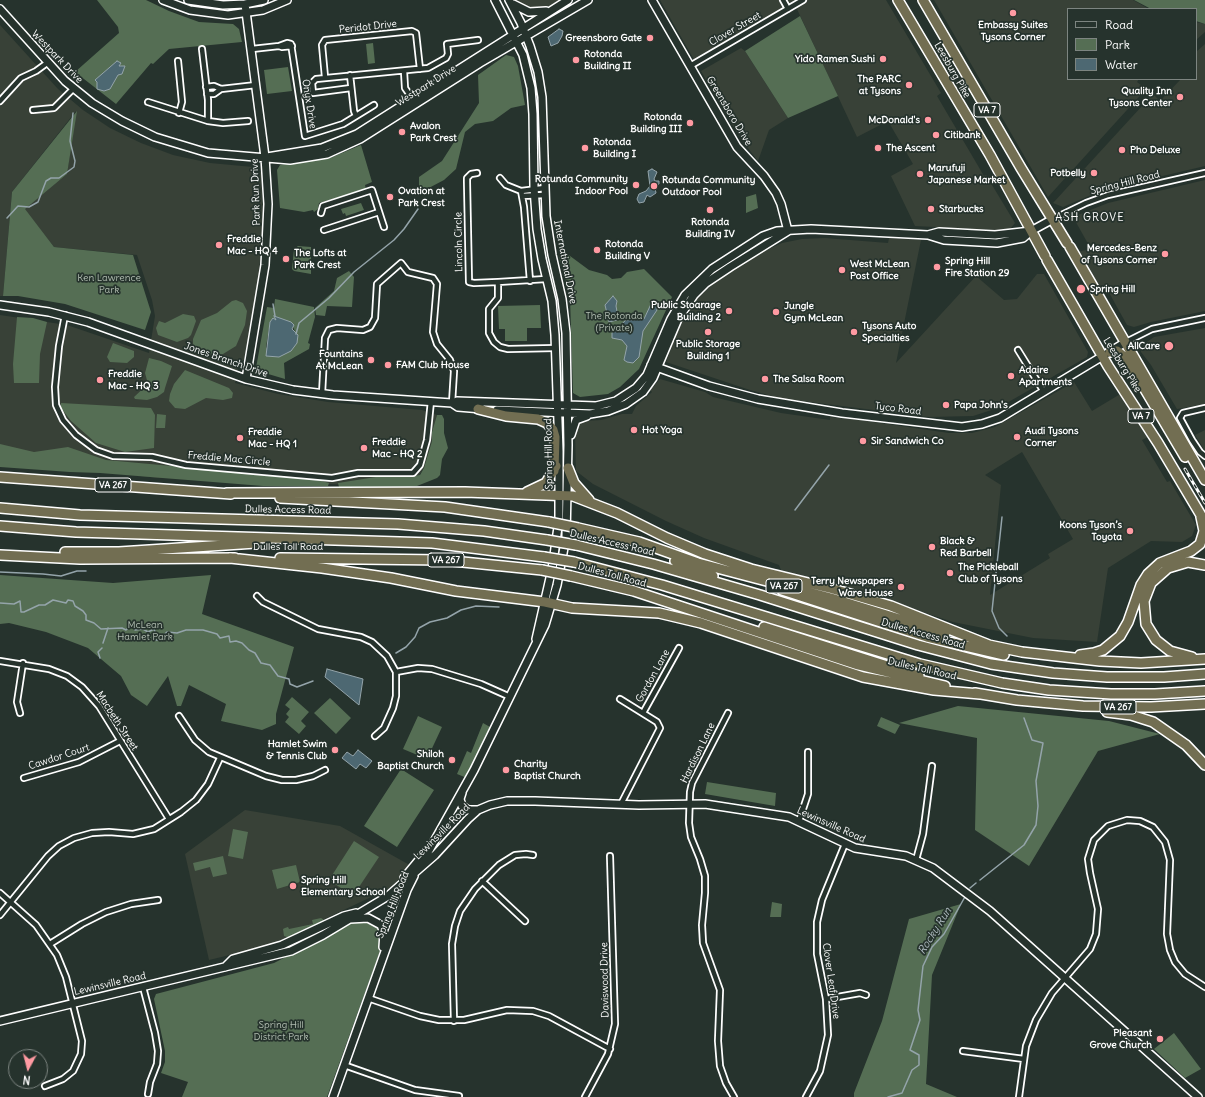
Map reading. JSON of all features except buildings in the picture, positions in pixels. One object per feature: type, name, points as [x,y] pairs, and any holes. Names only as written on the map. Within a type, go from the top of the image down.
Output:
[{"type":"highway","name":"Leesburg Pike","points":[[898,0],[990,155],[1046,258],[1106,354],[1205,522]]},
{"type":"highway","name":"Leesburg Pike","points":[[923,0],[1017,161],[1126,342],[1205,480]]},
{"type":"highway","points":[[1106,354],[1117,351],[1127,359],[1163,421],[1205,487]]},
{"type":"highway","points":[[478,409],[506,416],[538,419],[550,426],[555,437],[554,471]]},
{"type":"highway","points":[[1188,450],[1205,470]]},
{"type":"highway","points":[[520,493],[540,487],[546,482],[554,471],[559,451]]},
{"type":"highway","points":[[568,468],[574,483],[592,502]]},
{"type":"highway","name":"VA 267","points":[[0,477],[227,493],[301,500],[445,507],[549,522],[634,541],[698,563],[831,598],[989,645],[1042,655],[1125,663]]},
{"type":"highway","points":[[227,493],[520,493],[563,495],[592,502],[705,554],[751,569],[833,589],[890,606],[989,645]]},
{"type":"highway","name":"Dulles Access Road","points":[[0,508],[92,516],[398,524],[484,531],[576,545],[653,564],[962,657],[1028,670],[1118,677],[1205,674]]},
{"type":"highway","points":[[1042,655],[1094,653],[1108,647],[1116,640],[1126,628],[1141,585],[1150,571],[1160,563],[1194,549],[1201,541],[1204,529],[1199,512]]},
{"type":"highway","points":[[0,526],[76,532],[432,543],[544,557],[574,562],[655,583],[920,664],[1002,683],[1049,690],[1105,694],[1162,694],[1205,691]]},
{"type":"highway","points":[[578,528],[652,552],[733,584],[853,624]]},
{"type":"highway","points":[[0,555],[119,552],[320,539]]},
{"type":"highway","name":"Dulles Toll Road","points":[[0,555],[80,559],[409,558],[476,562],[542,570],[634,591],[858,665],[906,678],[980,694],[1030,702],[1124,707],[1205,704]]},
{"type":"highway","points":[[230,558],[322,568],[391,578],[456,591],[549,603],[572,608],[659,613],[701,623],[863,678],[934,690],[980,694]]},
{"type":"highway","points":[[1205,565],[1193,562],[1183,563],[1164,571],[1149,586],[1145,598],[1144,608],[1145,620],[1149,630],[1161,645],[1182,655],[1205,659]]},
{"type":"highway","name":"VA 267","points":[[744,576],[847,612],[963,646],[1009,655],[1070,664],[1093,665],[1205,659]]},
{"type":"highway","points":[[1030,702],[1069,710],[1115,713],[1143,718],[1176,736],[1205,765]]},
{"type":"main road","points":[[163,0],[178,7],[202,13],[228,15],[247,14],[263,10],[287,0]]},
{"type":"main road","points":[[188,0],[223,6],[245,4],[264,0]]},
{"type":"main road","name":"International Drive","points":[[495,0],[517,41],[525,64],[532,98],[534,192],[539,240],[554,312],[558,406]]},
{"type":"main road","points":[[509,0],[520,8],[530,12],[539,13],[556,8]]},
{"type":"main road","name":"International Drive","points":[[509,0],[527,36],[537,66],[542,97],[545,192],[549,240],[564,315],[568,414]]},
{"type":"main road","name":"Westpark Drive","points":[[0,9],[47,63],[92,103],[122,122],[160,139],[208,153],[290,160],[327,154],[360,139],[513,34],[568,0]]},
{"type":"main road","name":"Westpark Drive","points":[[414,101],[588,0]]},
{"type":"main road","name":"Greensboro Drive","points":[[652,0],[737,147],[767,179],[776,193],[781,204],[788,231]]},
{"type":"main road","name":"Park Run Drive","points":[[245,4],[265,157],[268,204],[267,248],[262,290],[246,379]]},
{"type":"main road","name":"Spring Hill Road","points":[[563,495],[568,468],[568,414],[600,413],[617,408],[635,398],[649,385],[654,367],[675,311],[685,295],[712,269],[755,240],[777,231],[811,229],[928,235],[936,232],[995,235],[1031,231],[1053,219]]},
{"type":"main road","name":"Jones Branch Drive","points":[[0,305],[65,315],[108,328],[246,379],[279,388],[322,394],[452,403],[458,407],[478,409],[568,414]]},
{"type":"main road","name":"Tyco Road","points":[[654,367],[709,386],[758,399],[842,413],[953,426],[973,426],[990,422],[1009,413],[1126,342]]},
{"type":"main road","name":"Spring Hill Road","points":[[333,1097],[407,890],[464,788],[508,696],[545,625],[549,603],[564,555],[563,495],[559,451],[558,406],[596,406],[616,401],[636,388],[654,367]]},
{"type":"main road","name":"Jones Branch Drive","points":[[452,403],[457,400],[558,406]]},
{"type":"main road","points":[[568,445],[576,420],[600,413]]},
{"type":"main road","points":[[464,788],[460,799],[462,806],[468,810],[478,810]]},
{"type":"main road","name":"Lewinsville Road","points":[[0,1021],[291,951],[350,920],[360,912],[388,896],[417,871],[478,810],[490,805],[507,801],[638,805],[689,803],[705,804],[772,814],[799,821],[845,844],[865,850],[897,854],[916,860],[933,868],[960,886],[1066,977],[1198,1097]]},
{"type":"main road","points":[[388,896],[422,857],[438,834]]},
{"type":"main road","name":"Lewinsville Road","points":[[225,967],[233,960],[282,945],[329,923],[360,912]]},
{"type":"main road","points":[[350,920],[368,918],[381,925],[385,939],[381,963]]},
{"type":"main road","points":[[323,935],[328,929],[329,923]]},
{"type":"main road","points":[[278,955],[282,945]]},
{"type":"street","points":[[783,0],[788,9]]},
{"type":"street","name":"Clover Street","points":[[690,66],[803,0]]},
{"type":"street","name":"Peridot Drive","points":[[326,78],[322,45],[325,40],[409,31],[416,34],[420,69]]},
{"type":"street","points":[[351,88],[313,92],[312,81],[316,79],[397,70],[404,71],[433,66],[444,60],[448,55],[447,44],[478,40]]},
{"type":"street","name":"Onyx Drive","points":[[252,49],[279,46],[287,43],[292,46],[305,136],[330,130],[374,105]]},
{"type":"street","points":[[202,49],[207,94],[208,121]]},
{"type":"street","points":[[178,61],[182,102],[179,113]]},
{"type":"street","points":[[0,101],[21,78],[36,71],[47,63]]},
{"type":"street","points":[[404,71],[405,88],[414,101]]},
{"type":"street","points":[[350,75],[356,116]]},
{"type":"street","points":[[207,94],[214,94],[221,89],[256,85]]},
{"type":"street","points":[[206,87],[214,86],[221,89]]},
{"type":"street","points":[[33,110],[54,108],[74,88]]},
{"type":"street","points":[[148,102],[208,121],[223,123],[248,121]]},
{"type":"street","name":"Lincoln Circle","points":[[477,173],[470,174],[467,178],[469,282],[530,281],[546,279]]},
{"type":"street","name":"Spring Hill Road","points":[[1053,219],[1086,203],[1108,195],[1205,173]]},
{"type":"street","points":[[500,178],[506,185],[521,193],[545,192]]},
{"type":"street","points":[[321,213],[323,206],[372,190],[384,227]]},
{"type":"street","points":[[521,193],[524,206],[530,281]]},
{"type":"street","points":[[324,230],[379,212]]},
{"type":"street","points":[[322,394],[325,338],[329,330],[337,328],[363,330],[370,327],[375,318],[377,284],[401,263],[408,272],[433,278],[437,284],[433,332],[437,344],[450,360],[454,371],[452,403]]},
{"type":"street","points":[[498,282],[498,298],[488,310],[489,333],[494,342],[500,347],[508,349],[556,348]]},
{"type":"street","name":"Freddie Mac Circle","points":[[65,315],[59,346],[55,387],[56,405],[63,420],[72,431],[96,450],[113,456],[152,457],[182,465],[332,478],[358,473],[413,473],[420,465],[427,440],[431,401]]},
{"type":"street","points":[[1126,342],[1152,329],[1205,318]]},
{"type":"street","points":[[1018,350],[1044,392]]},
{"type":"street","points":[[1205,408],[1183,413],[1180,418],[1192,440],[1200,452],[1205,456]]},
{"type":"street","points":[[257,596],[263,602],[318,629],[361,637],[372,642],[387,656],[396,672],[395,702],[384,728],[375,736]]},
{"type":"street","name":"Gordon Lane","points":[[643,713],[679,648]]},
{"type":"street","name":"Macbeth Street","points":[[0,661],[23,663],[58,672],[82,687],[99,706],[169,819]]},
{"type":"street","points":[[20,714],[17,702],[23,663]]},
{"type":"street","points":[[396,672],[418,668],[432,669],[481,684],[508,696]]},
{"type":"street","points":[[620,699],[659,725],[659,731],[621,804]]},
{"type":"street","name":"Hardison Lane","points":[[728,713],[692,783],[689,803],[690,831],[705,876],[702,925],[703,943],[720,990],[718,1041],[720,1066],[726,1083],[734,1097]]},
{"type":"street","points":[[179,716],[195,740],[209,752],[220,758],[266,776],[282,780],[304,779],[325,770]]},
{"type":"street","name":"Cawdor Court","points":[[24,778],[79,762],[120,741]]},
{"type":"street","points":[[799,821],[808,794],[808,752]]},
{"type":"street","points":[[0,915],[48,856],[67,841],[83,835],[101,832],[140,834],[154,829],[189,806],[202,792],[213,776],[220,758]]},
{"type":"street","points":[[916,860],[923,834],[932,766]]},
{"type":"street","points":[[1019,1097],[1024,1059],[1033,1027],[1040,1011],[1052,993],[1090,949],[1098,926],[1098,909],[1088,866],[1091,846],[1098,834],[1108,826],[1120,821],[1133,820],[1153,827],[1162,836],[1168,848],[1170,860],[1167,934],[1170,950],[1175,962],[1185,974],[1205,987]]},
{"type":"street","name":"Clover Leaf Drive","points":[[806,1097],[820,1071],[826,1047],[828,1023],[826,999],[817,954],[817,922],[822,900],[845,844]]},
{"type":"street","points":[[454,1020],[453,935],[460,911],[466,900],[482,881],[499,865],[520,854],[533,855]]},
{"type":"street","name":"Daviswood Drive","points":[[585,1097],[610,1049],[616,1018],[610,856]]},
{"type":"street","points":[[482,881],[525,921]]},
{"type":"street","points":[[0,893],[36,925],[50,944],[62,965],[73,1004],[82,1041],[79,1060],[68,1076],[48,1085]]},
{"type":"street","points":[[50,944],[82,924],[106,912],[130,904],[158,900]]},
{"type":"street","points":[[143,987],[158,1051],[157,1064],[150,1082],[148,1094]]},
{"type":"street","points":[[826,999],[860,994],[866,995]]},
{"type":"street","points":[[368,998],[429,1018],[454,1020],[507,1010],[533,1011],[549,1016],[574,1032],[610,1049]]},
{"type":"street","points":[[963,1051],[1024,1059]]},
{"type":"street","points":[[344,1065],[415,1090],[459,1096]]},
{"type":"shaded area","points":[[513,0],[560,0],[537,12],[518,6]]},
{"type":"shaded area","points":[[660,0],[886,0],[941,93],[937,96],[984,176],[986,175],[1015,223],[1010,229],[996,230],[915,226],[891,176],[913,164],[888,121],[857,137],[796,7],[697,65]]},
{"type":"shaded area","points":[[934,0],[1133,0],[1147,8],[1067,8],[1067,80],[1138,80],[1137,82],[1146,89],[1048,197]]},
{"type":"shaded area","points":[[1197,22],[1205,24],[1205,32],[1197,39]]},
{"type":"shaded area","points":[[0,25],[58,89],[83,110],[110,128],[141,143],[173,155],[210,163],[253,167],[258,172],[261,172],[263,214],[259,275],[244,360],[239,362],[235,383],[278,394],[328,402],[422,410],[437,415],[432,432],[432,441],[424,468],[411,487],[159,478],[0,461],[0,315],[67,325],[149,353],[155,316],[152,300],[137,255],[54,247],[24,209],[67,174],[76,111],[12,192],[3,296],[0,296]]},
{"type":"shaded area","points":[[1205,44],[1205,166],[1103,190],[1063,207],[1053,203],[1153,94],[1160,101],[1180,80],[1197,80],[1197,51]]},
{"type":"shaded area","points":[[741,48],[745,51],[788,118],[769,130],[758,161],[740,138],[701,71]]},
{"type":"shaded area","points":[[1205,180],[1205,311],[1134,327],[1127,325],[1107,289],[1099,291],[1077,252],[1091,249],[1073,217],[1108,203]]},
{"type":"shaded area","points":[[825,238],[888,243],[889,238],[921,240],[896,363],[976,276],[1004,300],[1017,299],[1037,274],[1044,274],[1088,352],[1087,357],[998,408],[973,416],[929,417],[794,400],[794,402],[750,390],[666,362],[682,320],[691,305],[715,281],[757,254],[782,243],[802,239]]},
{"type":"shaded area","points":[[1205,328],[1205,404],[1177,409],[1151,365],[1141,352],[1141,349],[1144,344],[1154,337]]},
{"type":"shaded area","points":[[660,379],[705,392],[713,397],[781,413],[830,420],[830,417],[860,420],[949,433],[972,433],[995,427],[1074,382],[1092,411],[1122,393],[1148,437],[1142,440],[1167,482],[1170,481],[1196,525],[1192,536],[1182,542],[1151,541],[1108,568],[1097,642],[1033,638],[953,622],[870,595],[781,570],[779,565],[704,538],[666,521],[593,484],[576,471],[575,431],[578,425],[584,421],[601,420],[622,414],[632,414],[636,406],[652,392],[650,390]],"holes":[[[1022,452],[1073,539],[1048,554],[1050,558],[990,595],[1001,485],[985,475]]]},
{"type":"shaded area","points":[[1205,430],[1205,451],[1195,435]]},
{"type":"shaded area","name":"Spring Hill Elementary School","points":[[245,810],[340,826],[415,868],[399,882],[386,890],[278,941],[263,947],[209,960],[185,854]]},
{"type":"green space","points":[[97,0],[146,0],[169,11],[199,22],[233,24],[239,29],[242,42],[169,49],[153,64],[151,63],[116,104],[75,72],[119,33],[118,27]]},
{"type":"green space","points":[[1134,0],[1205,0],[1205,24],[1197,21],[1197,8],[1149,8]]},
{"type":"green space","points":[[800,16],[838,96],[788,118],[745,51]]},
{"type":"green space","points":[[373,43],[375,63],[368,64],[366,44]]},
{"type":"green space","points":[[506,55],[514,57],[518,66],[525,105],[511,108],[493,121],[475,124],[465,132],[456,169],[444,180],[425,190],[419,187],[419,177],[442,161],[479,103],[478,75]]},
{"type":"green space","points":[[288,67],[292,91],[267,94],[264,70]]},
{"type":"green space","name":"Ken Lawrence Park","points":[[77,111],[67,174],[25,209],[54,247],[133,255],[151,312],[145,330],[65,304],[18,296],[3,296],[12,192]]},
{"type":"green space","points":[[361,145],[372,182],[365,185],[366,189],[319,203],[318,209],[314,212],[313,210],[304,212],[280,208],[277,170],[280,165],[330,158]]},
{"type":"green space","points":[[756,194],[758,208],[746,213],[746,197]]},
{"type":"green space","points":[[361,203],[364,210],[346,216],[345,213],[343,214],[341,209]]},
{"type":"green space","points":[[298,246],[311,247],[311,274],[294,271],[292,269],[294,249]]},
{"type":"green space","name":"The Rotonda (Private)","points":[[566,253],[589,270],[607,275],[612,279],[621,278],[627,272],[644,269],[672,297],[639,369],[620,387],[608,394],[580,397],[573,393],[570,298],[559,256]]},
{"type":"green space","points":[[349,271],[354,277],[352,307],[327,306],[325,316],[316,315],[315,308],[334,291],[337,278]]},
{"type":"green space","points":[[275,299],[314,307],[315,317],[308,343],[310,344],[309,349],[284,363],[285,379],[258,371],[256,368],[267,307],[274,308]],"holes":[[[273,319],[276,321],[291,322],[296,334],[279,357],[271,355],[266,347],[270,322]]]},
{"type":"green space","points":[[236,300],[243,303],[247,311],[245,325],[236,346],[223,354],[216,356],[196,349],[193,344],[193,339],[201,320],[217,313],[232,301]]},
{"type":"green space","points":[[540,305],[541,328],[527,328],[527,341],[505,341],[505,329],[499,329],[498,306]]},
{"type":"green space","points":[[183,314],[194,316],[196,321],[191,335],[188,338],[177,342],[158,335],[156,328],[159,321],[165,323]]},
{"type":"green space","points":[[17,317],[33,318],[47,322],[40,354],[39,383],[14,383],[13,364]]},
{"type":"green space","points":[[113,343],[134,351],[134,357],[127,363],[110,362],[107,357]]},
{"type":"green space","points":[[149,358],[172,366],[164,392],[157,397],[147,400],[135,399],[134,397],[148,384],[145,373]]},
{"type":"green space","points":[[185,370],[229,388],[233,393],[232,398],[223,400],[206,398],[185,409],[175,408],[169,401],[170,394],[174,384]]},
{"type":"green space","points":[[61,403],[151,408],[155,415],[154,448],[125,452],[96,443],[71,421],[61,408]]},
{"type":"green space","points":[[157,414],[166,415],[165,428],[156,428]]},
{"type":"green space","points":[[437,415],[442,415],[444,419],[444,433],[448,448],[442,459],[440,475],[437,478],[417,486],[401,488],[339,487],[338,483],[382,476],[410,477],[420,475],[424,468],[432,441],[432,432]]},
{"type":"green space","points":[[0,444],[34,452],[68,447],[106,460],[314,479],[329,483],[328,486],[263,486],[100,473],[0,467]]},
{"type":"green space","name":"McLean Hamlet Park","points":[[0,575],[113,583],[211,575],[202,614],[294,647],[276,714],[276,724],[262,730],[221,721],[226,704],[189,685],[181,706],[177,706],[168,676],[147,706],[131,695],[121,676],[88,648],[46,632],[9,623],[0,624]]},
{"type":"green space","points":[[292,697],[309,712],[301,721],[306,726],[299,734],[285,722],[289,717],[286,714],[290,709],[285,705]]},
{"type":"green space","points":[[330,698],[351,718],[336,734],[314,713]]},
{"type":"green space","points":[[958,706],[1109,721],[1160,734],[1098,751],[1029,866],[975,830],[977,738],[899,723]]},
{"type":"green space","points":[[418,716],[442,727],[427,759],[403,749]]},
{"type":"green space","points":[[881,717],[900,725],[895,734],[877,726]]},
{"type":"green space","points":[[483,723],[490,727],[467,778],[457,774],[467,751],[471,753]]},
{"type":"green space","points":[[401,769],[434,790],[397,847],[364,826]]},
{"type":"green space","points":[[707,782],[776,793],[775,806],[705,794]]},
{"type":"green space","points":[[233,829],[248,832],[243,859],[228,856]]},
{"type":"green space","points":[[354,841],[379,857],[353,896],[329,880]]},
{"type":"green space","points":[[223,856],[227,874],[213,877],[210,867],[195,871],[193,863]]},
{"type":"green space","points":[[296,865],[300,882],[277,889],[272,870]]},
{"type":"green space","points":[[772,902],[782,904],[781,917],[770,917]]},
{"type":"green space","points":[[961,904],[932,975],[926,1084],[957,1097],[854,1097],[854,1093],[882,1021],[909,919]]},
{"type":"green space","points":[[321,918],[324,920],[324,923],[293,939],[284,936],[283,929],[285,928],[288,927],[289,929],[313,924],[312,920]]},
{"type":"green space","name":"Spring Hill District Park","points":[[365,920],[378,925],[383,943],[327,1097],[182,1097],[188,1082],[161,1073],[165,1062],[165,1051],[154,999],[156,994],[274,963],[352,923]]},
{"type":"green space","points":[[1174,1033],[1201,1069],[1185,1078],[1154,1049]]},
{"type":"water","points":[[559,29],[563,31],[562,36],[558,43],[551,46],[548,37]]},
{"type":"water","points":[[117,61],[121,63],[119,66],[125,66],[122,74],[118,75],[110,89],[104,91],[97,89],[97,82],[95,80]]},
{"type":"water","name":"Rotunda Community Outdoor Pool","points":[[652,169],[657,172],[654,179],[655,181],[659,181],[659,184],[655,188],[656,193],[650,197],[647,195],[644,202],[639,203],[637,199],[639,194],[646,191],[650,186],[648,171]]},
{"type":"water","points":[[613,296],[617,301],[616,306],[618,317],[617,320],[609,322],[605,305]]},
{"type":"water","points":[[653,303],[657,307],[657,310],[643,331],[639,357],[633,363],[627,362],[624,360],[627,346],[622,340],[612,338],[612,333],[626,320],[644,319],[651,304]]},
{"type":"water","points":[[274,316],[291,322],[294,325],[292,329],[298,335],[297,343],[291,351],[279,357],[266,356],[270,322],[273,318],[276,320]]},
{"type":"water","points":[[327,669],[363,679],[359,705],[325,677]]},
{"type":"water","points":[[358,750],[372,761],[366,768],[360,764],[356,769],[342,758],[347,752],[353,756]]},
{"type":"waterway","points":[[7,218],[18,206],[29,207],[38,202],[46,181],[51,178],[59,178],[74,167],[75,161],[70,141],[73,113]]},
{"type":"waterway","points":[[296,334],[299,323],[329,298],[354,272],[394,240],[418,209]]},
{"type":"waterway","points":[[273,304],[275,316]]},
{"type":"waterway","points":[[795,510],[829,465]]},
{"type":"waterway","name":"Rocky Run","points":[[1002,517],[992,611],[999,628],[1007,636]]},
{"type":"waterway","points":[[0,572],[61,576],[77,571],[86,571]]},
{"type":"waterway","points":[[0,603],[14,604],[20,601],[21,612],[24,612],[39,605],[45,605],[53,600],[66,603],[68,600],[73,601],[75,606],[86,615],[86,620],[94,623],[101,629],[122,628],[126,630],[133,626],[135,630],[143,629],[148,632],[154,629],[156,635],[153,640],[158,640],[167,632],[177,633],[186,630],[203,630],[217,634],[220,638],[229,636],[230,642],[236,641],[242,643],[249,650],[255,653],[261,663],[270,665],[278,676],[289,679],[290,684],[297,687],[313,681]]},
{"type":"waterway","points":[[396,653],[406,647],[415,637],[419,628],[430,622],[447,618],[461,610],[476,606],[499,607]]},
{"type":"waterway","points":[[103,643],[108,628]]},
{"type":"waterway","points":[[100,658],[98,652],[102,648]]},
{"type":"waterway","name":"Rocky Run","points":[[980,880],[1024,845],[1036,825],[1038,806],[1036,781],[1043,743],[1032,740],[1024,718]]},
{"type":"waterway","name":"Rocky Run","points":[[970,888],[976,883]]},
{"type":"waterway","name":"Rocky Run","points":[[888,1097],[902,1093],[912,1070],[919,1065],[919,1055],[910,1050],[920,1020],[918,1010],[923,966],[932,947],[944,934],[966,895]]},
{"type":"railway","points":[[1185,469],[1205,503]]},
{"type":"place","name":"Embassy Suites Tysons Corner","points":[[1013,13]]},
{"type":"place","name":"Greensboro Gate","points":[[650,38]]},
{"type":"place","name":"Yido Ramen Sushi","points":[[883,59]]},
{"type":"place","name":"Rotonda Building II","points":[[576,60]]},
{"type":"place","name":"The PARC at Tysons","points":[[909,85]]},
{"type":"place","name":"Quality Inn Tysons Center","points":[[1180,97]]},
{"type":"place","name":"McDonald's","points":[[928,120]]},
{"type":"place","name":"Rotonda Building III","points":[[690,123]]},
{"type":"place","name":"Avalon Park Crest","points":[[402,132]]},
{"type":"place","name":"Citibank","points":[[936,135]]},
{"type":"place","name":"Rotonda Building I","points":[[585,148]]},
{"type":"place","name":"The Ascent","points":[[878,148]]},
{"type":"place","name":"Pho Deluxe","points":[[1122,150]]},
{"type":"place","name":"Potbelly","points":[[1094,173]]},
{"type":"place","name":"Marufuji Japanese Market","points":[[920,174]]},
{"type":"place","name":"Rotunda Community Indoor Pool","points":[[636,185]]},
{"type":"place","name":"Rotunda Community Outdoor Pool","points":[[654,186]]},
{"type":"place","name":"Ovation at Park Crest","points":[[390,197]]},
{"type":"place","name":"Starbucks","points":[[931,209]]},
{"type":"place","name":"Rotonda Building IV","points":[[710,210]]},
{"type":"place","name":"Freddie Mac - HQ 4","points":[[219,245]]},
{"type":"place","name":"Rotonda Building V","points":[[597,250]]},
{"type":"place","name":"Mercedes-Benz of Tysons Corner","points":[[1165,254]]},
{"type":"place","name":"The Lofts at Park Crest","points":[[286,259]]},
{"type":"place","name":"Spring Hill Fire Station 29","points":[[937,267]]},
{"type":"place","name":"West McLean Post Office","points":[[842,270]]},
{"type":"place","name":"Spring Hill","points":[[1081,289]]},
{"type":"place","name":"Public Stoarage Building 2","points":[[729,311]]},
{"type":"place","name":"Jungle Gym McLean","points":[[776,312]]},
{"type":"place","name":"Public Storage Building 1","points":[[708,332]]},
{"type":"place","name":"Tysons Auto Specialties","points":[[854,332]]},
{"type":"place","name":"AllCare","points":[[1169,346]]},
{"type":"place","name":"Fountains At McLean","points":[[371,360]]},
{"type":"place","name":"FAM Club House","points":[[388,365]]},
{"type":"place","name":"Adaire Apartments","points":[[1011,376]]},
{"type":"place","name":"The Salsa Room","points":[[765,379]]},
{"type":"place","name":"Freddie Mac - HQ 3","points":[[100,380]]},
{"type":"place","name":"Papa John's","points":[[946,405]]},
{"type":"place","name":"Hot Yoga","points":[[634,430]]},
{"type":"place","name":"Audi Tysons Corner","points":[[1017,437]]},
{"type":"place","name":"Freddie Mac - HQ 1","points":[[240,438]]},
{"type":"place","name":"Sir Sandwich Co","points":[[863,441]]},
{"type":"place","name":"Freddie Mac - HQ 2","points":[[364,448]]},
{"type":"place","name":"Koons Tyson’s Toyota","points":[[1130,531]]},
{"type":"place","name":"Black & Red Barbell","points":[[932,547]]},
{"type":"place","name":"The Pickleball Club of Tysons","points":[[950,573]]},
{"type":"place","name":"Terry Newspapers Ware House","points":[[901,587]]},
{"type":"place","name":"Hamlet Swim & Tennis Club","points":[[335,750]]},
{"type":"place","name":"Shiloh Baptist Church","points":[[452,760]]},
{"type":"place","name":"Charity Baptist Church","points":[[506,770]]},
{"type":"place","name":"Spring Hill Elementary School","points":[[293,886]]},
{"type":"place","name":"Pleasant Grove Church","points":[[1160,1039]]},
{"type":"district","name":"ASH GROVE","points":[[1090,218]]}]
